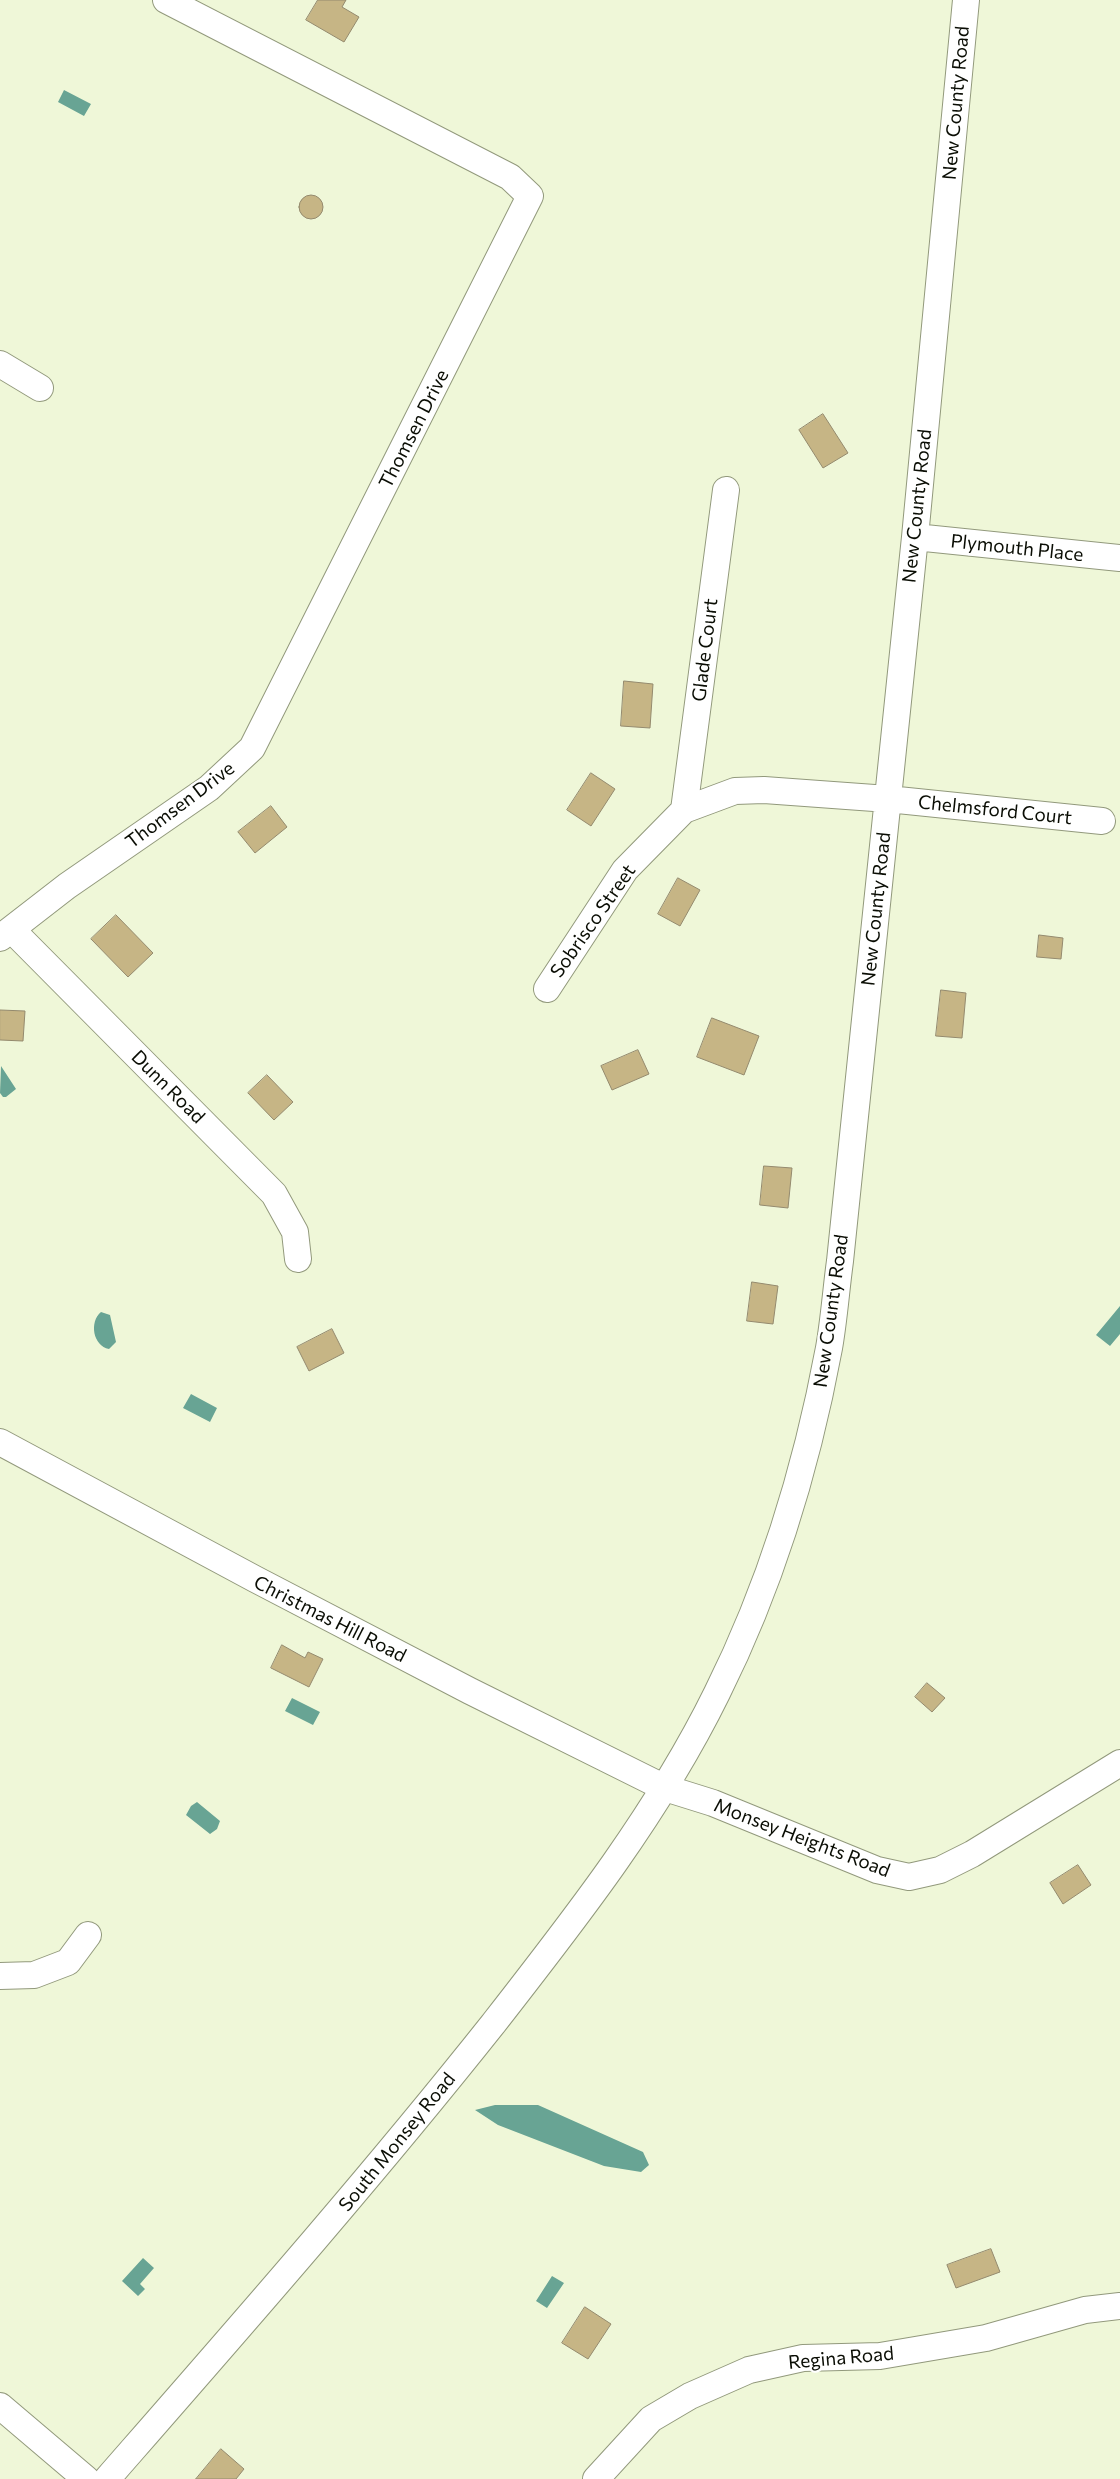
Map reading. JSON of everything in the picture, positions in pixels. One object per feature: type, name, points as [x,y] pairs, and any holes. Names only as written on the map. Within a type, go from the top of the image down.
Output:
[{"type":"street","name":"Thomsen Drive","points":[[6,934],[67,886],[209,788],[252,748],[530,196],[510,177],[166,0]]},
{"type":"street","name":"New County Road","points":[[665,1788],[718,1693],[757,1601],[790,1510],[812,1428],[830,1344],[915,537],[966,0]]},
{"type":"street","points":[[0,364],[40,388]]},
{"type":"street","name":"Glade Court","points":[[684,810],[726,490]]},
{"type":"street","name":"Plymouth Place","points":[[915,537],[1120,558]]},
{"type":"street","name":"Sobrisco Street","points":[[547,989],[625,870],[684,810],[735,791],[764,790],[888,798]]},
{"type":"street","name":"Chelmsford Court","points":[[888,798],[1102,821]]},
{"type":"street","name":"Dunn Road","points":[[6,934],[274,1194],[295,1232],[298,1260]]},
{"type":"street","name":"Christmas Hill Road","points":[[0,1442],[272,1588],[470,1691],[665,1788]]},
{"type":"street","name":"Monsey Heights Road","points":[[665,1788],[713,1803],[877,1870],[909,1877],[940,1870],[972,1854],[1120,1763]]},
{"type":"street","name":"South Monsey Road","points":[[107,2479],[349,2201],[446,2082],[584,1906],[665,1788]]},
{"type":"street","points":[[0,1976],[34,1975],[68,1962],[88,1936]]},
{"type":"street","name":"Regina Road","points":[[596,2479],[652,2420],[690,2396],[750,2370],[803,2358],[880,2356],[986,2338],[1085,2310],[1120,2306]]},
{"type":"street","points":[[0,2406],[86,2479]]},
{"type":"water","points":[[64,90],[91,104],[84,116],[58,102]]},
{"type":"water","points":[[1,1066],[16,1089],[6,1097],[3,1097],[0,1093]]},
{"type":"water","points":[[1120,1306],[1120,1334],[1110,1346],[1096,1335]]},
{"type":"water","points":[[101,1312],[110,1315],[116,1342],[109,1349],[99,1343],[94,1333],[97,1316]]},
{"type":"water","points":[[191,1394],[217,1408],[210,1422],[183,1408]]},
{"type":"water","points":[[292,1698],[320,1712],[313,1725],[285,1711]]},
{"type":"water","points":[[197,1802],[220,1821],[217,1829],[210,1834],[186,1815],[191,1806]]},
{"type":"water","points":[[495,2105],[538,2105],[643,2152],[649,2165],[641,2172],[604,2166],[498,2125],[475,2110]]},
{"type":"water","points":[[143,2258],[154,2268],[140,2284],[145,2289],[138,2296],[122,2281]]},
{"type":"water","points":[[552,2276],[564,2283],[547,2308],[536,2301]]},
{"type":"building","points":[[318,0],[346,0],[342,7],[359,17],[344,42],[306,20]]},
{"type":"building","points":[[311,195],[316,196],[322,202],[322,212],[316,218],[311,219],[306,218],[300,212],[299,207],[300,202],[306,196]]},
{"type":"building","points":[[823,414],[848,453],[823,468],[799,430]]},
{"type":"building","points":[[624,681],[653,684],[650,728],[621,726]]},
{"type":"building","points":[[591,773],[615,789],[591,826],[567,810]]},
{"type":"building","points":[[271,806],[287,827],[255,853],[238,832]]},
{"type":"building","points":[[678,878],[700,890],[680,926],[658,914]]},
{"type":"building","points":[[116,915],[153,953],[128,977],[91,939]]},
{"type":"building","points":[[1039,935],[1063,938],[1061,959],[1037,957]]},
{"type":"building","points":[[941,990],[966,993],[962,1038],[936,1036]]},
{"type":"building","points":[[0,1010],[25,1011],[23,1041],[0,1040]]},
{"type":"building","points":[[712,1018],[759,1036],[744,1075],[697,1057]]},
{"type":"building","points":[[638,1050],[649,1074],[612,1090],[601,1066]]},
{"type":"building","points":[[267,1075],[293,1102],[274,1120],[248,1093]]},
{"type":"building","points":[[764,1166],[792,1168],[788,1208],[760,1205]]},
{"type":"building","points":[[752,1282],[778,1286],[773,1324],[747,1321]]},
{"type":"building","points":[[332,1329],[344,1353],[309,1371],[297,1347]]},
{"type":"building","points":[[282,1645],[305,1658],[308,1652],[323,1659],[309,1687],[271,1668]]},
{"type":"building","points":[[927,1683],[945,1698],[932,1712],[915,1697]]},
{"type":"building","points":[[1078,1865],[1091,1885],[1063,1904],[1050,1883]]},
{"type":"building","points":[[991,2249],[1000,2272],[956,2288],[947,2265]]},
{"type":"building","points":[[585,2307],[611,2324],[588,2359],[562,2343]]},
{"type":"building","points":[[221,2449],[244,2469],[236,2479],[196,2479]]}]
